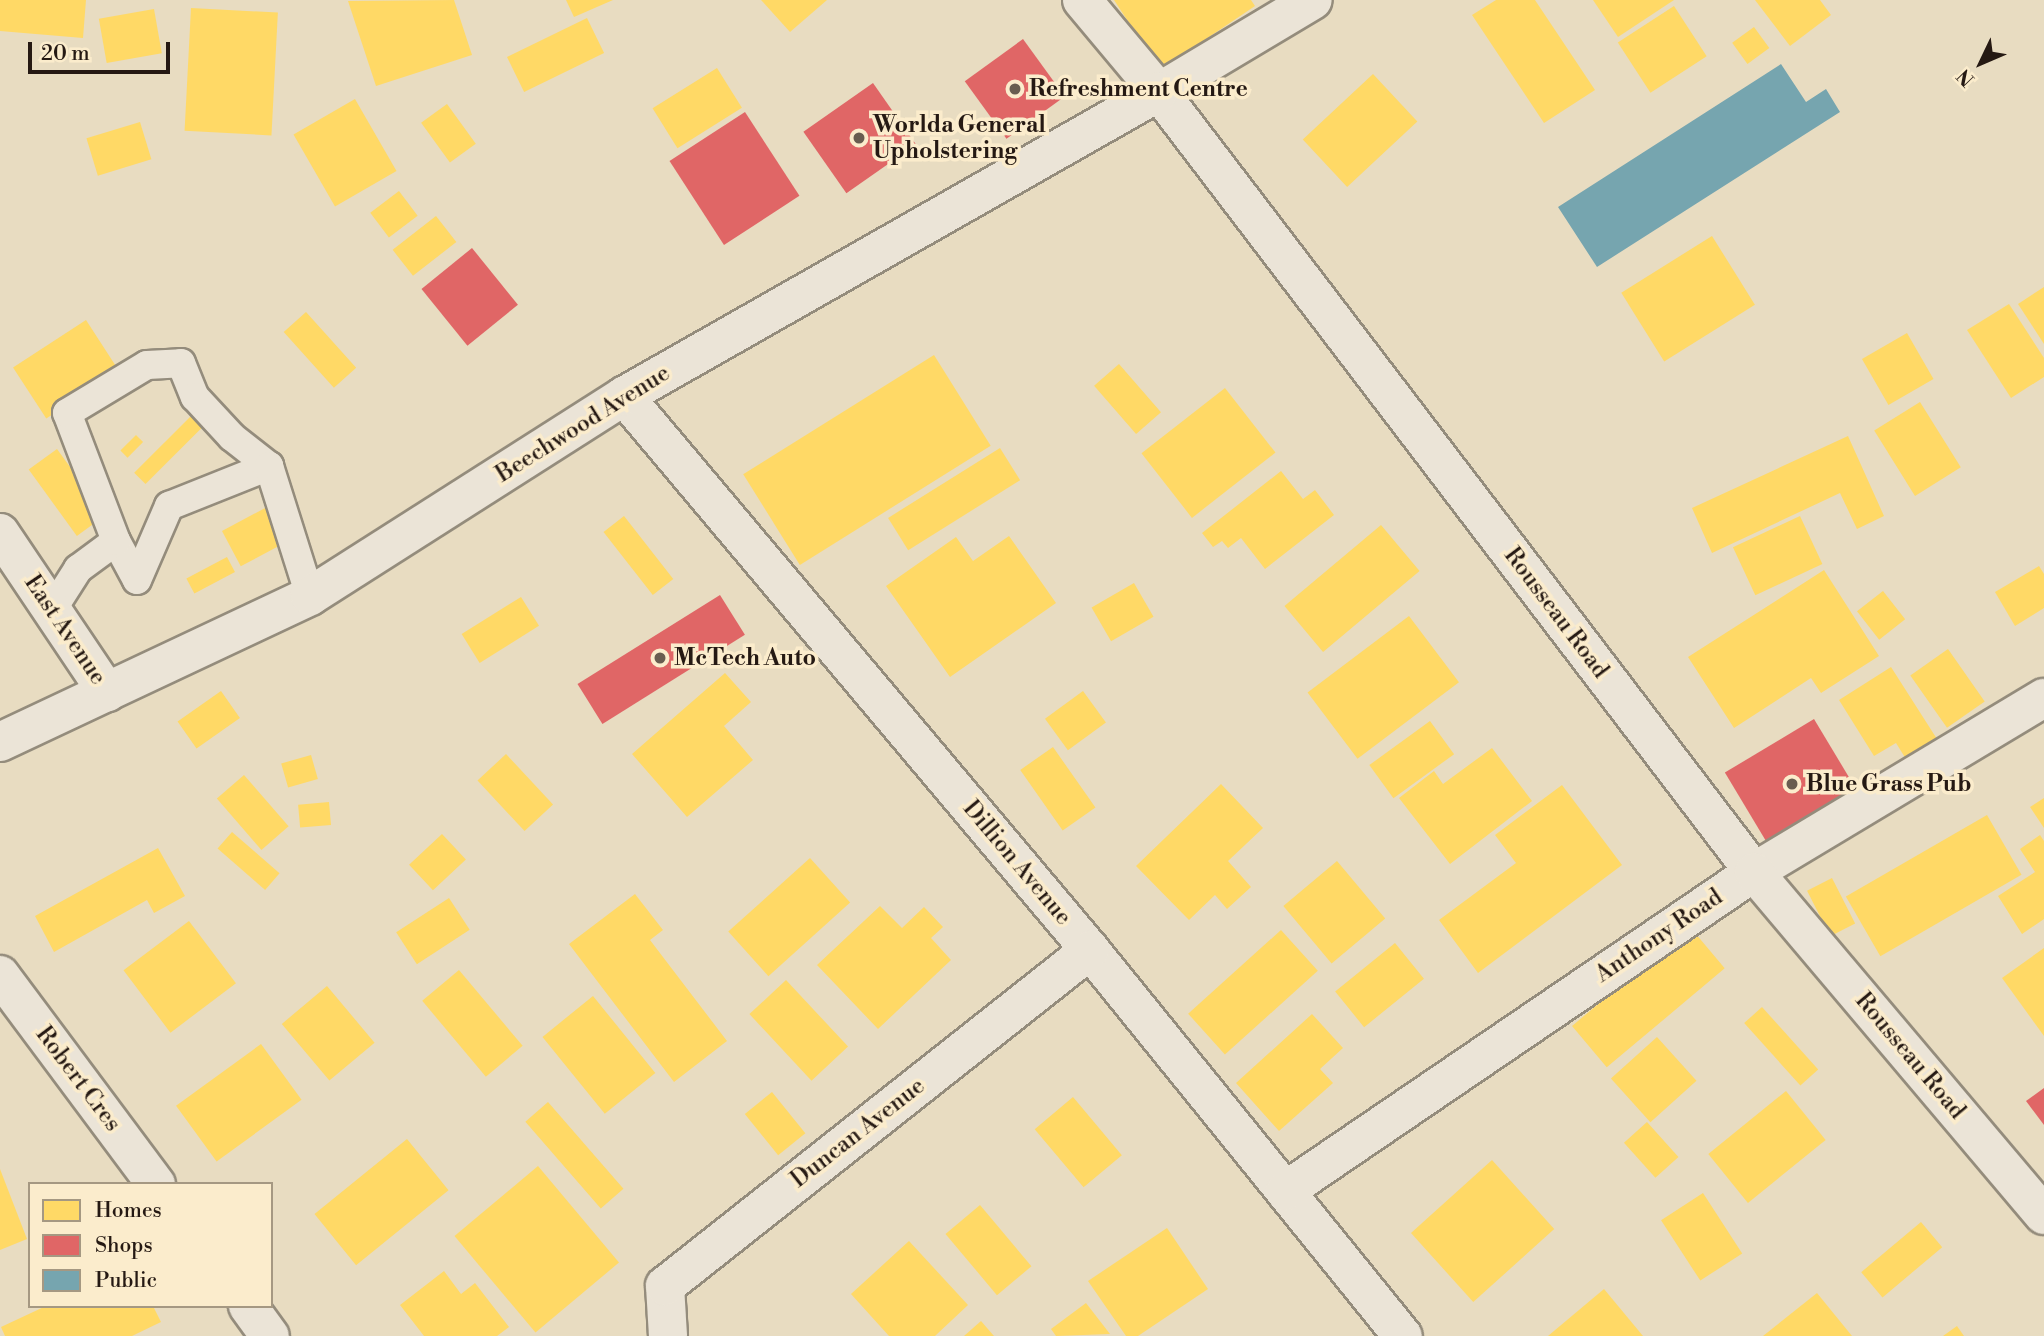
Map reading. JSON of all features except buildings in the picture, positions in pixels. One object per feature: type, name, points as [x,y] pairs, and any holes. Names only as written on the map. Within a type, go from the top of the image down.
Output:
[{"type":"street","name":"Rousseau Road","points":[[1082,0],[1159,92],[1754,872],[2044,1215]]},
{"type":"street","name":"Beechwood Avenue","points":[[0,742],[310,596],[624,396],[1159,92],[1313,0]]},
{"type":"street","name":"Dillion Avenue","points":[[624,396],[1090,950],[1403,1336]]},
{"type":"street","name":"East Avenue","points":[[0,533],[107,692]]},
{"type":"street","name":"Anthony Road","points":[[1285,1191],[1754,872],[2044,698]]},
{"type":"street","name":"Duncan Avenue","points":[[668,1336],[665,1286],[1090,950]]},
{"type":"street","name":"Robert Cres","points":[[0,975],[155,1182]]},
{"type":"street","points":[[249,1308],[270,1336]]},
{"type":"lane","points":[[269,466],[169,506],[136,580],[116,541],[67,412],[147,365],[181,363],[195,397],[232,437],[269,466],[310,596]]},
{"type":"lane","points":[[52,610],[78,569],[116,541]]},
{"type":"place","name":"Refreshment Centre","points":[[1015,89]]},
{"type":"place","name":"Worlda General Upholstering","points":[[859,138]]},
{"type":"place","name":"McTech Auto","points":[[660,658]]},
{"type":"place","name":"Blue Grass Pub","points":[[1792,784]]}]
